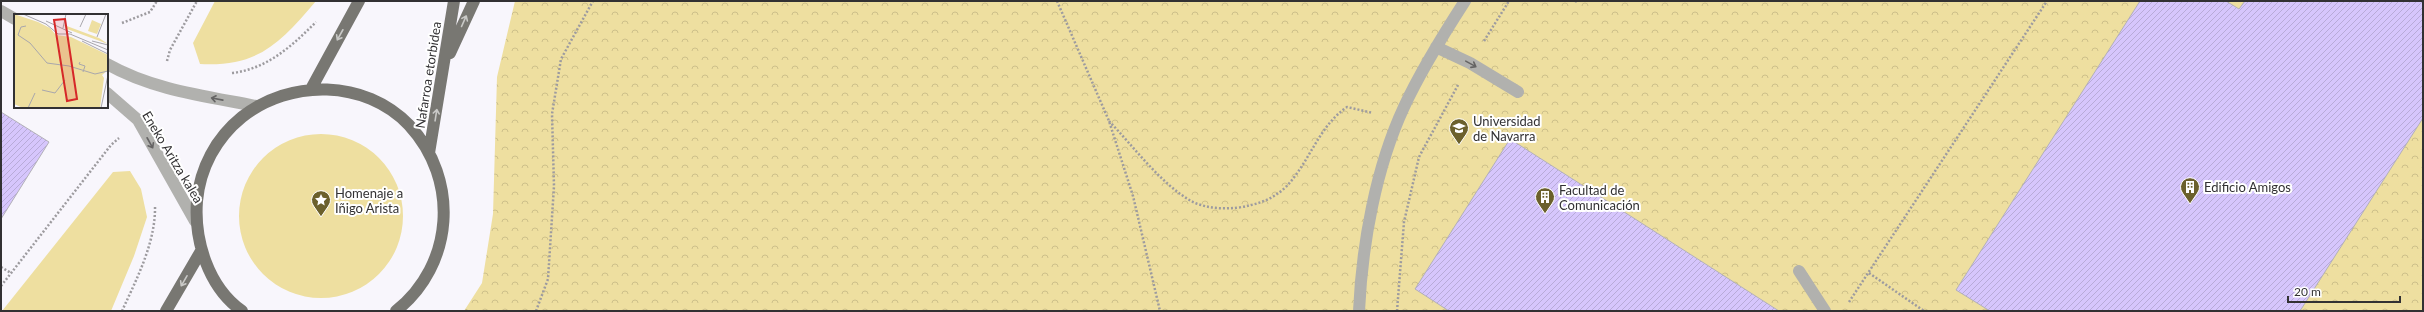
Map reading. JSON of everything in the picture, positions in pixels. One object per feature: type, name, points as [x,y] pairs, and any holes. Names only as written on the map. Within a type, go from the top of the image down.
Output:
[{"type":"main road","points":[[311,88],[359,1]]},
{"type":"main road","name":"Nafarroa etorbidea","points":[[430,153],[454,1]]},
{"type":"main road","points":[[444,67],[474,1]]},
{"type":"main road","points":[[242,311],[216,283],[201,251],[195,221],[198,187],[209,156],[229,128],[256,106],[282,94],[311,88],[346,91],[379,104],[408,125],[430,153],[443,190],[444,229],[433,266],[411,299],[396,311]]},
{"type":"main road","points":[[166,311],[201,251]]},
{"type":"street","points":[[1359,311],[1360,286],[1373,203],[1394,134],[1404,106],[1436,47],[1465,1]]},
{"type":"street","points":[[1,10],[14,18]]},
{"type":"street","points":[[1436,47],[1470,63],[1518,92]]},
{"type":"street","points":[[108,65],[130,77],[160,86],[256,106]]},
{"type":"street","name":"Eneko Aritza kalea","points":[[108,94],[138,120],[195,221]]},
{"type":"street","points":[[1799,271],[1825,311]]},
{"type":"path","points":[[122,23],[150,12],[157,1]]},
{"type":"path","points":[[160,86],[170,50],[197,1]]},
{"type":"path","points":[[536,311],[548,280],[554,186],[552,114],[561,59],[594,1]]},
{"type":"path","points":[[1057,1],[1109,121],[1133,196],[1160,311]]},
{"type":"path","points":[[1398,311],[1404,222],[1419,157],[1470,63],[1509,1]]},
{"type":"path","points":[[1848,305],[2047,2]]},
{"type":"path","points":[[227,73],[254,69],[271,60],[293,45],[317,21]]},
{"type":"path","points":[[1109,121],[1170,185],[1192,202],[1213,207],[1238,209],[1262,202],[1281,192],[1295,177],[1333,116],[1347,107],[1376,114],[1404,106]]},
{"type":"path","points":[[1,286],[111,145],[138,120]]},
{"type":"path","points":[[122,311],[150,242],[155,219],[154,200]]},
{"type":"path","points":[[1,267],[11,274]]},
{"type":"path","points":[[1869,273],[1924,311]]},
{"type":"green space","points":[[215,1],[316,1],[291,29],[267,49],[238,61],[220,64],[200,64],[193,43]]},
{"type":"green space","name":"Universidad de Navarra","points":[[515,1],[2423,1],[2423,311],[464,311],[482,283],[493,214],[497,77]]},
{"type":"green space","points":[[321,134],[352,140],[379,158],[397,185],[403,216],[397,247],[379,274],[352,292],[321,298],[290,292],[263,274],[245,247],[239,216],[245,185],[263,158],[290,140]]},
{"type":"green space","points":[[130,171],[141,189],[147,217],[134,256],[111,311],[2,311],[113,172]]},
{"type":"building","name":"Edificio Amigos","points":[[2140,1],[2226,1],[2239,9],[2245,1],[2423,1],[2423,118],[2300,311],[1990,311],[1956,290]]},
{"type":"building","points":[[1,112],[49,142],[1,219]]},
{"type":"building","name":"Facultad de Comunicación","points":[[1510,139],[1779,311],[1449,311],[1415,289]]},
{"type":"place","name":"Universidad de Navarra","points":[[1459,145]]},
{"type":"place","name":"Edificio Amigos","points":[[2190,204]]},
{"type":"place","name":"Facultad de Comunicación","points":[[1545,214]]},
{"type":"place","name":"Homenaje a Iñigo Arista","points":[[321,217]]}]
